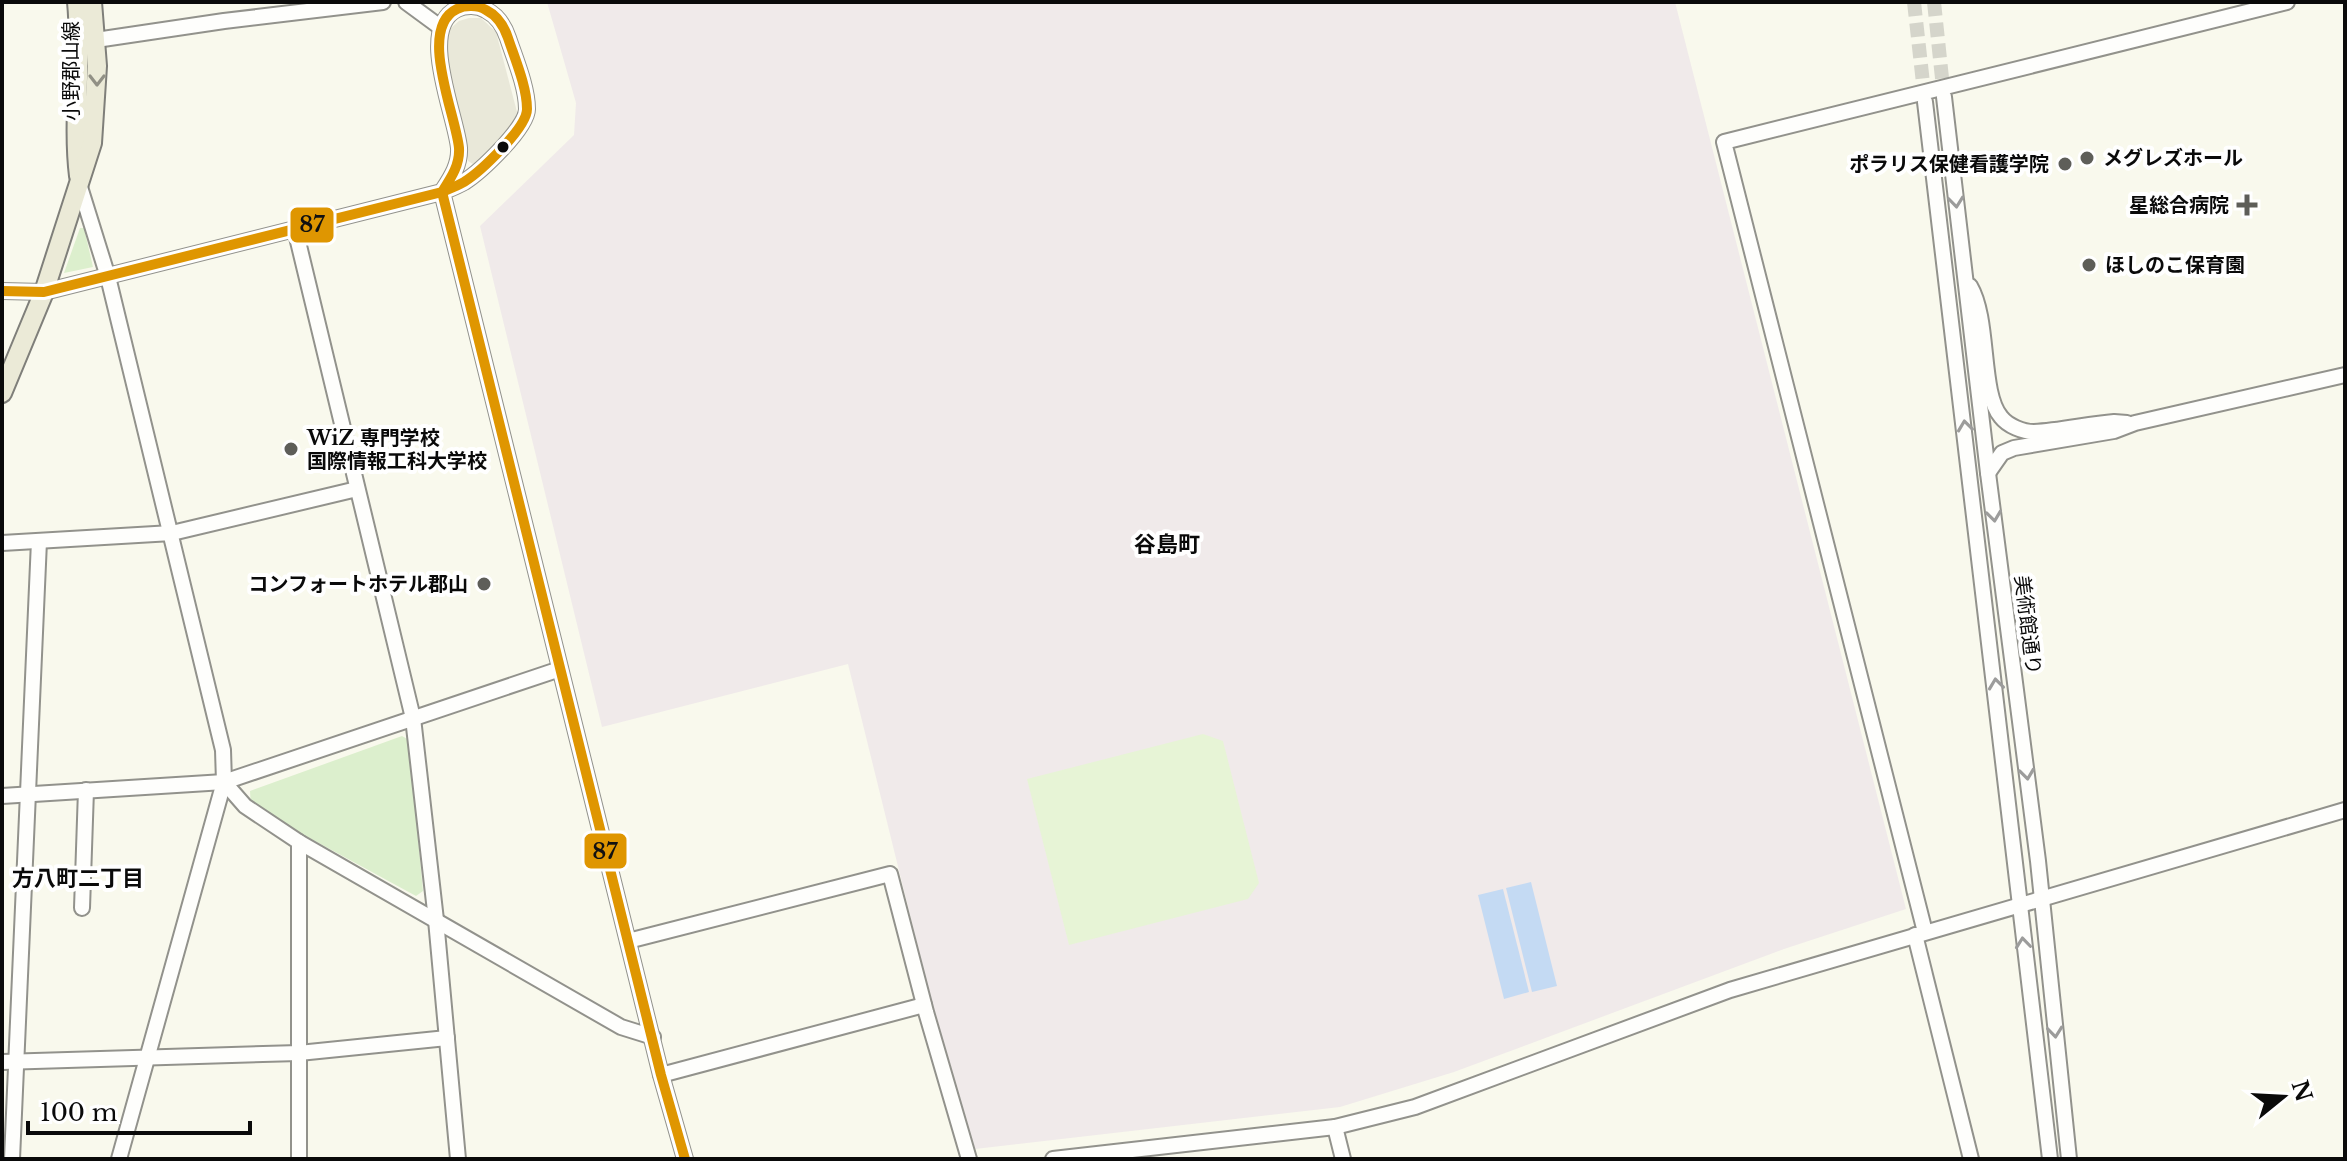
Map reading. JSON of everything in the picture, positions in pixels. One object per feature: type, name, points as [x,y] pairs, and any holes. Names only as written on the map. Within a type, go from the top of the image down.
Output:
[{"type":"main road","name":"小野郡山線","points":[[77,2],[81,68],[75,140],[80,187]]},
{"type":"main road","name":"小野郡山線","points":[[2,393],[44,292],[92,143],[96,40],[92,2]]},
{"type":"street","points":[[96,40],[383,2]]},
{"type":"street","points":[[406,2],[440,27]]},
{"type":"street","points":[[1971,1159],[1920,933],[1724,142],[2287,2]]},
{"type":"street","points":[[2,291],[44,292],[108,277],[442,192],[464,182],[522,126],[527,109],[499,19],[484,8],[466,7],[452,12],[440,27],[438,47],[459,148],[456,168],[442,192],[661,1075],[685,1159]]},
{"type":"street","name":"美術館通り","points":[[1944,97],[2041,900],[2069,1159]]},
{"type":"street","name":"美術館通り","points":[[1925,102],[2050,1159]]},
{"type":"street","points":[[80,187],[108,277],[223,750],[224,782],[119,1159]]},
{"type":"street","points":[[295,229],[413,718],[458,1159]]},
{"type":"street","points":[[1965,281],[1978,304],[1994,404],[2006,422],[2033,432],[2114,422],[2135,423]]},
{"type":"street","points":[[1988,473],[1995,460],[2008,450],[2114,431],[2135,423],[2345,375]]},
{"type":"street","points":[[2,543],[172,533],[357,489]]},
{"type":"street","points":[[12,1159],[9,1062],[39,541]]},
{"type":"street","points":[[2,796],[224,782],[560,669]]},
{"type":"street","points":[[224,782],[245,806],[299,842],[621,1027],[653,1037]]},
{"type":"street","points":[[82,908],[86,790]]},
{"type":"street","points":[[1053,1159],[1160,1153],[1335,1127],[1415,1107],[1730,990],[2345,810]]},
{"type":"street","points":[[299,842],[299,1159]]},
{"type":"street","points":[[628,941],[890,874],[969,1159]]},
{"type":"street","points":[[661,1075],[924,1005]]},
{"type":"street","points":[[9,1062],[299,1053],[447,1038]]},
{"type":"street","points":[[1335,1127],[1343,1159]]},
{"type":"shaded area","points":[[547,2],[1675,2],[1906,909],[1784,949],[1454,1072],[1340,1107],[975,1149],[929,992],[848,664],[602,727],[480,226],[574,135],[576,103]]},
{"type":"shaded area","points":[[481,18],[496,32],[517,112],[508,134],[479,163],[473,164],[468,161],[450,90],[446,38],[459,21]]},
{"type":"green space","points":[[80,228],[84,228],[93,267],[64,273]]},
{"type":"green space","points":[[1203,734],[1223,741],[1259,883],[1248,899],[1069,945],[1027,779]]},
{"type":"green space","points":[[402,736],[409,740],[423,891],[416,896],[251,806],[250,791]]},
{"type":"water","points":[[1531,882],[1557,986],[1532,992],[1506,888]]},
{"type":"water","points":[[1503,889],[1529,992],[1504,999],[1478,895]]},
{"type":"tunnel","points":[[1914,2],[1925,101]]},
{"type":"tunnel","points":[[1934,2],[1944,97]]},
{"type":"transit line","name":"87","points":[[2,291],[44,292],[442,192],[461,183],[502,149],[519,127],[527,109],[520,73],[500,22],[494,15],[475,6],[457,9],[445,19],[439,53],[459,154],[452,176],[442,192],[661,1075],[685,1159]]},
{"type":"place","name":"メグレズホール","points":[[2087,158]]},
{"type":"place","name":"ポラリス保健看護学院","points":[[2065,164]]},
{"type":"place","name":"星総合病院","points":[[2247,205]]},
{"type":"place","name":"ほしのこ保育園","points":[[2089,265]]},
{"type":"place","name":"WiZ 専門学校 国際情報工科大学校","points":[[291,449]]},
{"type":"place","name":"コンフォートホテル郡山","points":[[484,584]]},
{"type":"district","name":"谷島町","points":[[1167,544]]},
{"type":"district","name":"方八町二丁目","points":[[78,878]]}]
